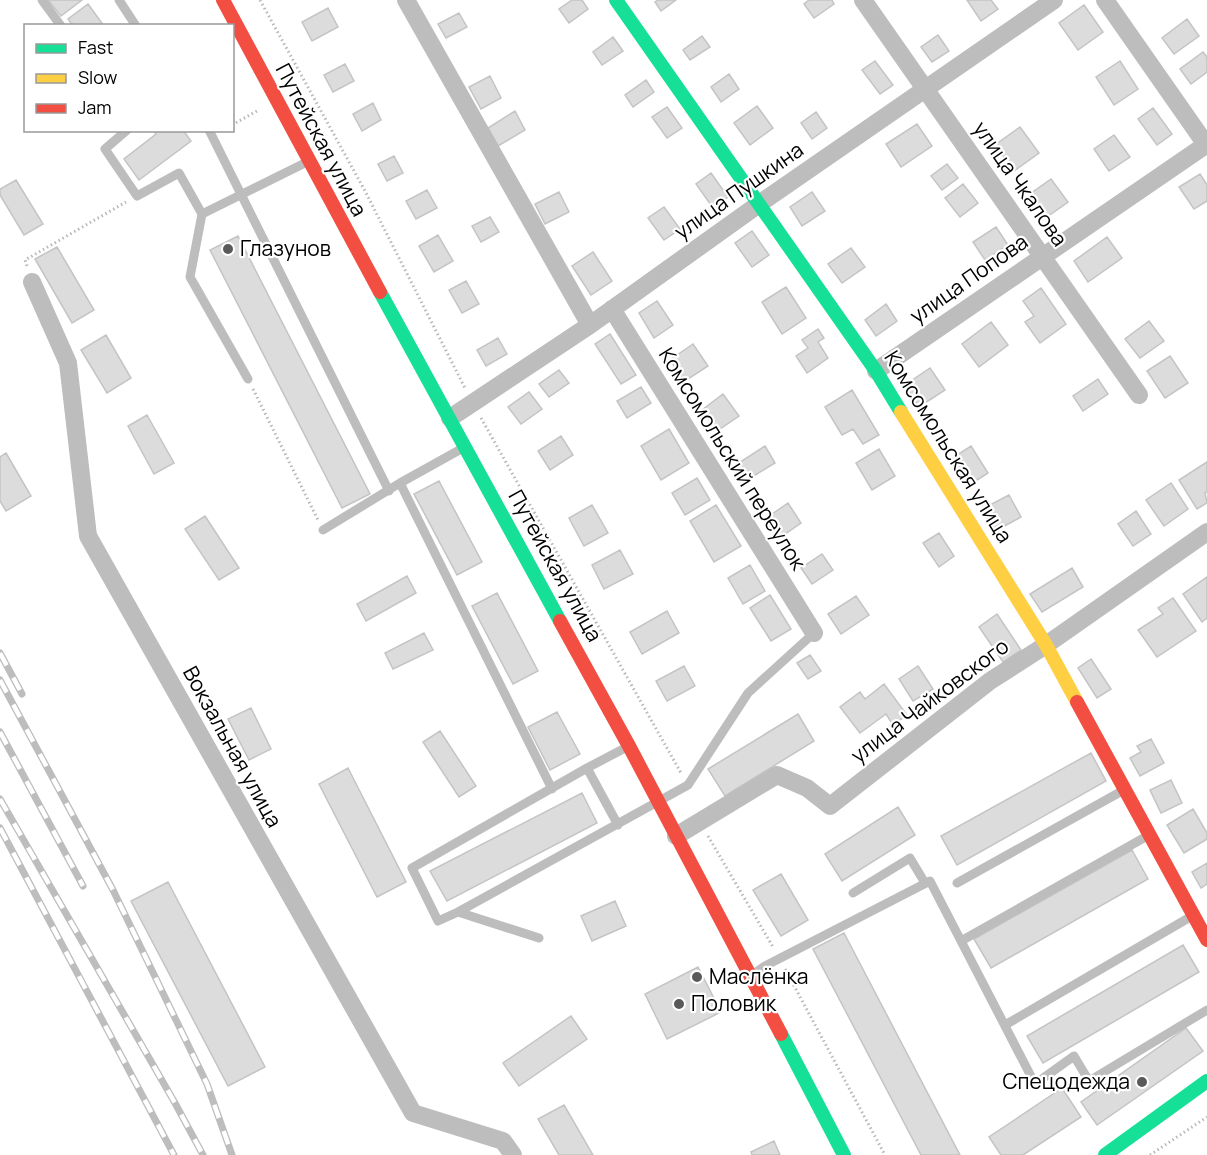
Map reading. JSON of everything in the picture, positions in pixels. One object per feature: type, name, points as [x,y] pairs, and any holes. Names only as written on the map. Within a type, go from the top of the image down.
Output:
[{"type":"main road","name":"Путейская улица","points":[[223,0],[308,161],[630,746],[844,1155]]},
{"type":"main road","name":"Комсомольская улица","points":[[616,0],[876,371],[1046,645],[1207,940]]},
{"type":"main road","points":[[1105,1155],[1207,1081]]},
{"type":"street","points":[[406,0],[590,325]]},
{"type":"street","name":"улица Чкалова","points":[[863,0],[1139,395]]},
{"type":"street","name":"улица Пушкина","points":[[450,418],[590,325],[759,204],[1054,0]]},
{"type":"street","points":[[1105,0],[1207,145]]},
{"type":"street","name":"улица Попова","points":[[876,371],[1207,145]]},
{"type":"street","name":"Вокзальная улица","points":[[32,282],[68,363],[88,536],[413,1113],[503,1141],[513,1155]]},
{"type":"street","name":"Комсомольский переулок","points":[[612,309],[814,633]]},
{"type":"street","name":"улица Чайковского","points":[[676,836],[777,775],[807,788],[830,806],[990,681],[1046,645],[1207,532]]},
{"type":"lane","points":[[42,0],[60,24]]},
{"type":"lane","points":[[119,0],[135,24]]},
{"type":"lane","points":[[125,132],[105,149],[137,196],[179,173],[202,214],[190,277],[248,379]]},
{"type":"lane","points":[[210,132],[390,491]]},
{"type":"lane","points":[[202,214],[308,161]]},
{"type":"lane","points":[[323,530],[465,447]]},
{"type":"lane","points":[[400,483],[552,789]]},
{"type":"lane","points":[[630,746],[587,768],[412,868],[438,921],[659,803],[688,785],[748,693],[814,633]]},
{"type":"lane","points":[[587,768],[618,825]]},
{"type":"lane","points":[[957,883],[1125,789]]},
{"type":"lane","points":[[961,941],[1150,835]]},
{"type":"lane","points":[[853,893],[910,858],[925,883]]},
{"type":"lane","points":[[750,976],[930,880],[1035,1084],[1074,1056],[1089,1081],[1207,1010]]},
{"type":"lane","points":[[458,912],[539,938]]},
{"type":"lane","points":[[1005,1025],[1193,915]]},
{"type":"path","points":[[260,0],[366,191],[474,404],[688,785]]},
{"type":"path","points":[[32,282],[25,260],[137,196]]},
{"type":"path","points":[[248,379],[323,530]]},
{"type":"path","points":[[700,822],[779,959],[885,1155]]},
{"type":"path","points":[[1150,1155],[1207,1117]]},
{"type":"building","points":[[48,0],[82,0],[61,16]]},
{"type":"building","points":[[572,0],[582,0],[588,9],[569,23],[559,9]]},
{"type":"building","points":[[676,0],[661,11],[655,2]]},
{"type":"building","points":[[809,0],[832,0],[834,4],[814,18],[804,4]]},
{"type":"building","points":[[967,0],[991,0],[998,9],[981,21]]},
{"type":"building","points":[[88,4],[103,24],[72,24],[68,19]]},
{"type":"building","points":[[1084,5],[1103,32],[1078,50],[1059,23]]},
{"type":"building","points":[[328,8],[338,27],[312,41],[302,22]]},
{"type":"building","points":[[459,13],[467,27],[446,38],[438,24]]},
{"type":"building","points":[[1187,19],[1199,36],[1174,54],[1162,38]]},
{"type":"building","points":[[938,35],[949,51],[932,62],[921,47]]},
{"type":"building","points":[[702,36],[710,47],[690,60],[683,50]]},
{"type":"building","points":[[613,37],[623,51],[602,65],[593,52]]},
{"type":"building","points":[[1203,52],[1207,57],[1207,72],[1191,84],[1180,69]]},
{"type":"building","points":[[875,61],[893,85],[880,94],[862,70]]},
{"type":"building","points":[[1120,61],[1138,89],[1114,105],[1096,77]]},
{"type":"building","points":[[345,64],[354,81],[333,92],[324,75]]},
{"type":"building","points":[[729,74],[739,89],[721,102],[711,87]]},
{"type":"building","points":[[490,76],[501,98],[481,109],[469,87]]},
{"type":"building","points":[[646,80],[654,92],[633,107],[625,95]]},
{"type":"building","points":[[373,103],[381,120],[362,131],[353,114]]},
{"type":"building","points":[[757,106],[773,128],[750,145],[734,123]]},
{"type":"building","points":[[667,107],[682,128],[667,138],[652,117]]},
{"type":"building","points":[[1153,108],[1172,134],[1157,145],[1138,119]]},
{"type":"building","points":[[515,111],[525,130],[498,146],[488,128]]},
{"type":"building","points":[[816,112],[827,128],[812,139],[801,123]]},
{"type":"building","points":[[917,124],[932,146],[901,167],[886,144]]},
{"type":"building","points":[[1020,127],[1039,153],[1014,171],[995,145]]},
{"type":"building","points":[[154,132],[184,132],[191,141],[139,180],[124,159],[156,134]]},
{"type":"building","points":[[1114,135],[1130,157],[1109,171],[1094,149]]},
{"type":"building","points":[[394,156],[403,173],[387,181],[378,164]]},
{"type":"building","points":[[947,164],[958,178],[942,190],[931,176]]},
{"type":"building","points":[[711,173],[728,197],[713,208],[696,184]]},
{"type":"building","points":[[1200,174],[1207,185],[1207,201],[1194,209],[1179,187]]},
{"type":"building","points":[[1051,179],[1068,202],[1047,217],[1030,194]]},
{"type":"building","points":[[16,180],[43,224],[24,235],[0,195],[0,189]]},
{"type":"building","points":[[963,184],[978,203],[960,217],[945,198]]},
{"type":"building","points":[[427,190],[437,208],[416,219],[406,201]]},
{"type":"building","points":[[559,192],[569,212],[545,224],[535,204]]},
{"type":"building","points":[[812,192],[825,211],[802,226],[790,207]]},
{"type":"building","points":[[664,207],[680,229],[664,240],[648,218]]},
{"type":"building","points":[[490,217],[499,232],[481,242],[472,226]]},
{"type":"building","points":[[996,227],[1008,245],[985,260],[973,242]]},
{"type":"building","points":[[752,231],[769,255],[752,267],[735,243]]},
{"type":"building","points":[[438,235],[453,261],[434,272],[419,246]]},
{"type":"building","points":[[238,236],[370,494],[342,508],[210,250]]},
{"type":"building","points":[[1107,237],[1122,258],[1088,282],[1074,261]]},
{"type":"building","points":[[57,247],[94,310],[72,323],[35,259]]},
{"type":"building","points":[[851,248],[865,267],[842,283],[828,264]]},
{"type":"building","points":[[593,252],[612,281],[591,295],[572,266]]},
{"type":"building","points":[[466,281],[479,304],[462,313],[449,290]]},
{"type":"building","points":[[786,287],[806,318],[782,334],[762,302]]},
{"type":"building","points":[[1041,288],[1066,324],[1040,343],[1025,322],[1034,316],[1023,301]]},
{"type":"building","points":[[657,301],[673,325],[654,338],[639,313]]},
{"type":"building","points":[[886,304],[897,321],[876,336],[865,320]]},
{"type":"building","points":[[1149,321],[1164,341],[1140,358],[1125,339]]},
{"type":"building","points":[[991,322],[1008,345],[979,367],[962,344]]},
{"type":"building","points":[[818,329],[824,338],[818,342],[828,358],[807,373],[796,356],[808,348],[802,340]]},
{"type":"building","points":[[610,334],[636,375],[621,384],[595,344]]},
{"type":"building","points":[[106,335],[131,378],[107,393],[81,350]]},
{"type":"building","points":[[498,338],[507,354],[486,366],[477,350]]},
{"type":"building","points":[[693,344],[708,366],[685,381],[670,360]]},
{"type":"building","points":[[1170,356],[1188,383],[1165,398],[1147,371]]},
{"type":"building","points":[[930,368],[945,390],[919,407],[905,385]]},
{"type":"building","points":[[559,370],[569,383],[549,397],[539,384]]},
{"type":"building","points":[[1098,379],[1108,394],[1083,411],[1073,396]]},
{"type":"building","points":[[641,387],[651,403],[627,418],[617,401]]},
{"type":"building","points":[[852,390],[879,435],[863,444],[853,429],[842,435],[825,407]]},
{"type":"building","points":[[529,392],[542,409],[521,424],[508,407]]},
{"type":"building","points":[[723,394],[739,416],[717,431],[702,410]]},
{"type":"building","points":[[147,415],[174,463],[154,474],[128,426]]},
{"type":"building","points":[[669,429],[689,463],[661,480],[641,446]]},
{"type":"building","points":[[561,436],[573,455],[550,470],[538,451]]},
{"type":"building","points":[[765,446],[775,463],[744,482],[734,466]]},
{"type":"building","points":[[971,446],[988,473],[968,486],[951,459]]},
{"type":"building","points":[[879,449],[895,476],[872,490],[856,463]]},
{"type":"building","points":[[6,453],[31,496],[6,511],[0,501],[0,457]]},
{"type":"building","points":[[1207,462],[1207,492],[1205,493],[1207,503],[1197,509],[1179,480]]},
{"type":"building","points":[[697,478],[710,500],[685,515],[672,493]]},
{"type":"building","points":[[439,481],[482,562],[457,575],[414,494]]},
{"type":"building","points":[[1171,483],[1188,509],[1164,526],[1146,500]]},
{"type":"building","points":[[1009,495],[1021,517],[994,532],[982,509]]},
{"type":"building","points":[[788,503],[801,523],[778,539],[765,519]]},
{"type":"building","points":[[592,505],[608,533],[584,546],[569,518]]},
{"type":"building","points":[[716,505],[741,546],[714,562],[690,521]]},
{"type":"building","points":[[1136,511],[1151,534],[1133,546],[1118,524]]},
{"type":"building","points":[[205,516],[239,568],[219,580],[185,529]]},
{"type":"building","points":[[939,533],[954,556],[939,567],[923,543]]},
{"type":"building","points":[[620,550],[633,574],[604,589],[592,565]]},
{"type":"building","points":[[822,554],[833,570],[812,584],[801,568]]},
{"type":"building","points":[[750,565],[765,591],[743,604],[728,578]]},
{"type":"building","points":[[1072,568],[1083,587],[1042,612],[1030,594]]},
{"type":"building","points":[[407,576],[416,593],[366,621],[357,604]]},
{"type":"building","points":[[1207,577],[1207,618],[1202,622],[1183,594]]},
{"type":"building","points":[[497,593],[538,671],[513,684],[472,606]]},
{"type":"building","points":[[770,595],[791,629],[771,641],[750,608]]},
{"type":"building","points":[[856,596],[869,615],[841,634],[828,614]]},
{"type":"building","points":[[1173,598],[1196,631],[1157,657],[1138,630],[1163,614],[1158,608]]},
{"type":"building","points":[[667,611],[679,633],[642,654],[630,632]]},
{"type":"building","points":[[997,614],[1021,650],[1003,662],[979,627]]},
{"type":"building","points":[[424,633],[433,650],[393,669],[385,653]]},
{"type":"building","points":[[810,655],[821,671],[808,679],[797,663]]},
{"type":"building","points":[[1091,659],[1111,689],[1097,698],[1078,668]]},
{"type":"building","points":[[684,666],[695,686],[667,701],[656,681]]},
{"type":"building","points":[[918,666],[933,689],[913,701],[899,679]]},
{"type":"building","points":[[884,684],[907,715],[893,725],[886,714],[860,733],[840,707],[860,692],[865,699]]},
{"type":"building","points":[[251,708],[271,749],[249,760],[228,719]]},
{"type":"building","points":[[557,712],[580,754],[550,770],[528,727]]},
{"type":"building","points":[[798,714],[814,741],[725,796],[708,769]]},
{"type":"building","points":[[440,731],[476,786],[459,797],[423,742]]},
{"type":"building","points":[[1151,739],[1164,763],[1140,776],[1130,758],[1141,752],[1137,746]]},
{"type":"building","points":[[1091,753],[1106,781],[957,865],[941,836]]},
{"type":"building","points":[[348,768],[406,882],[377,897],[319,784]]},
{"type":"building","points":[[1171,780],[1182,803],[1161,813],[1150,790]]},
{"type":"building","points":[[582,793],[597,823],[447,901],[430,871]]},
{"type":"building","points":[[898,807],[915,835],[842,881],[825,854]]},
{"type":"building","points":[[1193,809],[1207,833],[1207,839],[1184,853],[1167,825]]},
{"type":"building","points":[[1132,850],[1148,879],[991,968],[974,939]]},
{"type":"building","points":[[1207,863],[1207,884],[1201,888],[1192,872]]},
{"type":"building","points":[[781,874],[808,920],[781,936],[753,890]]},
{"type":"building","points":[[168,882],[265,1067],[228,1086],[131,901]]},
{"type":"building","points":[[615,901],[626,926],[592,941],[581,916]]},
{"type":"building","points":[[844,933],[960,1155],[921,1155],[813,949]]},
{"type":"building","points":[[1183,945],[1199,972],[1043,1063],[1027,1036]]},
{"type":"building","points":[[698,967],[721,1012],[667,1039],[645,994]]},
{"type":"building","points":[[571,1016],[587,1039],[519,1086],[503,1063]]},
{"type":"building","points":[[1186,1028],[1203,1051],[1097,1125],[1081,1102]]},
{"type":"building","points":[[1062,1088],[1081,1117],[1023,1155],[1001,1155],[989,1137]]},
{"type":"building","points":[[564,1105],[593,1155],[559,1155],[538,1119]]},
{"type":"building","points":[[774,1141],[780,1155],[752,1155],[751,1152]]},
{"type":"railway","points":[[0,653],[22,694]]},
{"type":"railway","points":[[0,680],[113,890],[207,1084],[232,1155]]},
{"type":"railway","points":[[0,732],[83,886]]},
{"type":"railway","points":[[0,799],[203,1155]]},
{"type":"railway","points":[[0,828],[174,1155]]},
{"type":"traffic: fast","points":[[616,0],[876,371],[901,412]]},
{"type":"traffic: fast","points":[[380,292],[560,621]]},
{"type":"traffic: fast","points":[[781,1034],[844,1155]]},
{"type":"traffic: fast","points":[[1105,1155],[1207,1081]]},
{"type":"traffic: slow","points":[[901,412],[1046,645],[1077,702]]},
{"type":"traffic: jam","points":[[223,0],[380,292]]},
{"type":"traffic: jam","points":[[560,621],[629,746],[781,1034]]},
{"type":"traffic: jam","points":[[1077,702],[1207,940]]},
{"type":"place","name":"Глазунов","points":[[228,249]]},
{"type":"place","name":"Маслёнка","points":[[697,977]]},
{"type":"place","name":"Половик","points":[[679,1004]]},
{"type":"place","name":"Спецодежда","points":[[1142,1082]]}]
